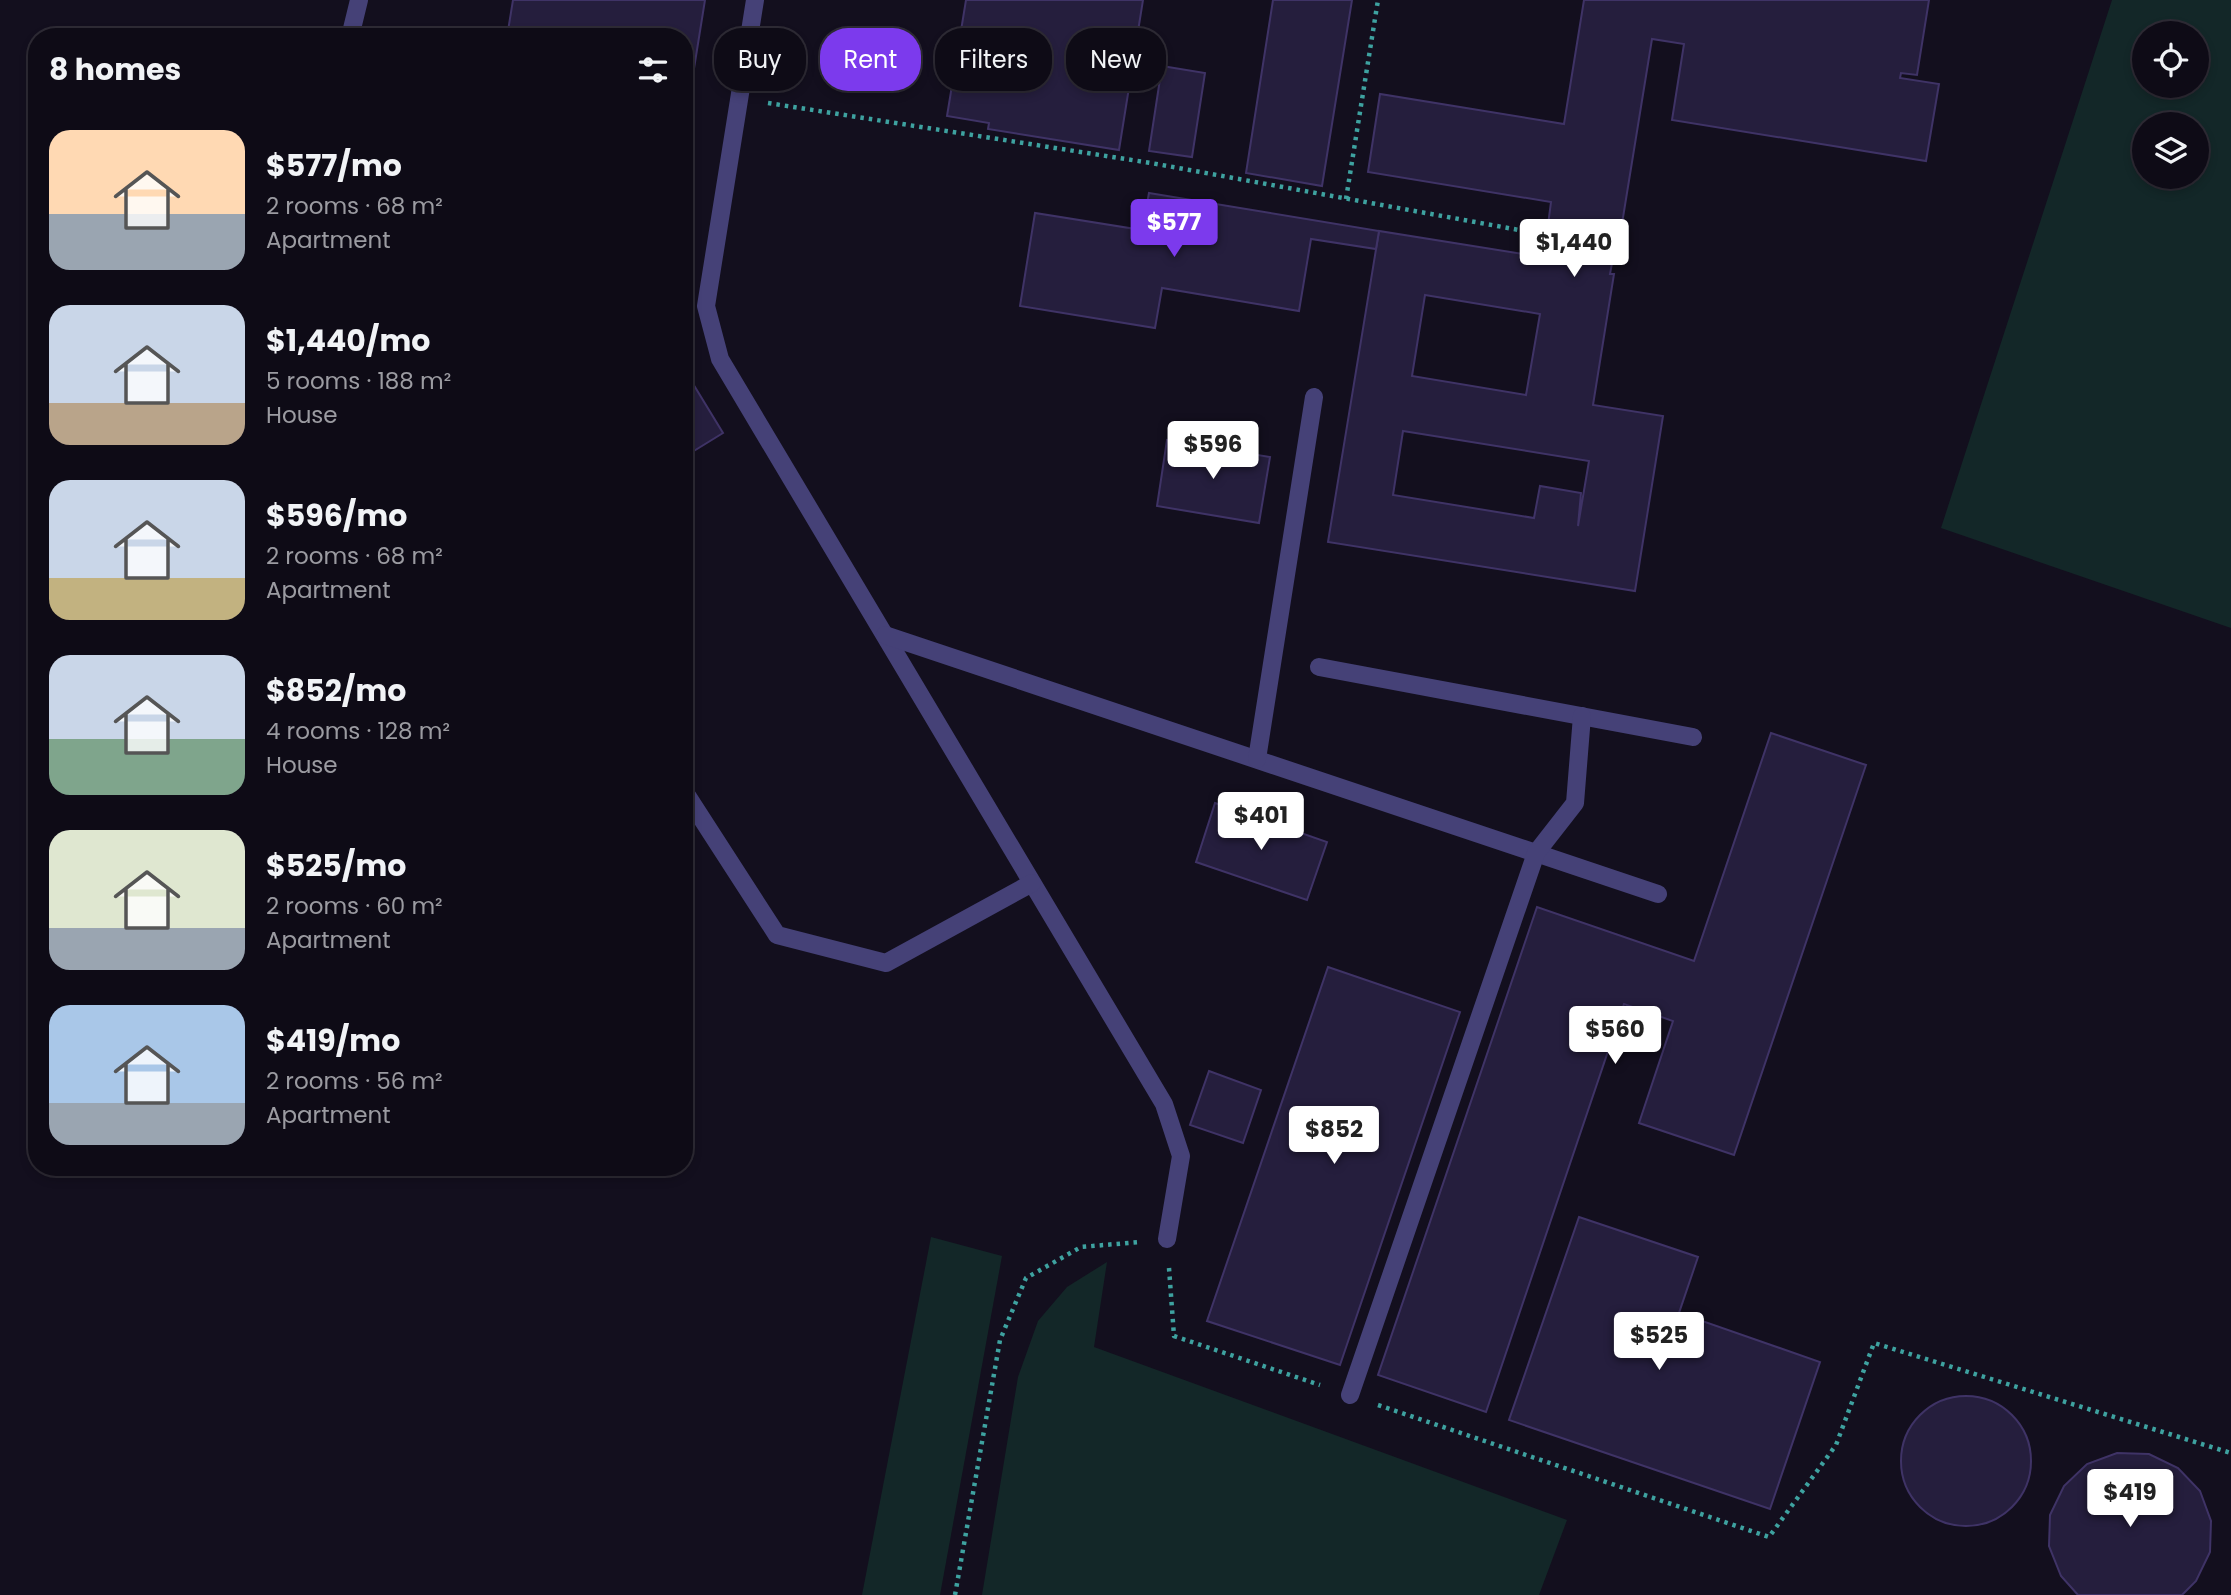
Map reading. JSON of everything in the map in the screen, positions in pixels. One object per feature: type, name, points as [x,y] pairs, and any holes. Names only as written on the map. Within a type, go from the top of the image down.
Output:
[{"type":"lane","points":[[353,28],[359,0]]},
{"type":"lane","points":[[755,0],[706,306],[720,359],[1164,1104],[1181,1156],[1167,1239]]},
{"type":"lane","points":[[1257,759],[1314,397]]},
{"type":"lane","points":[[885,635],[1658,894]]},
{"type":"lane","points":[[1319,667],[1693,737]]},
{"type":"lane","points":[[1350,1395],[1536,853],[1575,803],[1582,716]]},
{"type":"lane","points":[[693,805],[777,934],[886,962],[1032,883]]},
{"type":"path","points":[[1346,199],[1378,0]]},
{"type":"path","points":[[740,98],[1151,163],[1541,234]]},
{"type":"path","points":[[955,1595],[1000,1340],[1026,1278],[1081,1247],[1167,1239],[1174,1336],[1769,1537],[1836,1445],[1874,1343],[2231,1453]]},
{"type":"green space","points":[[2112,0],[2231,0],[2231,628],[1941,528]]},
{"type":"green space","points":[[931,1237],[1002,1256],[940,1595],[862,1595]]},
{"type":"green space","points":[[1107,1262],[1094,1347],[1567,1520],[1539,1595],[982,1595],[1018,1377],[1038,1321],[1067,1287]]},
{"type":"building","points":[[513,0],[705,0],[693,75],[693,28],[508,28]]},
{"type":"building","points":[[966,0],[1143,0],[1139,28],[1066,28],[1066,91],[1128,91],[1119,150],[988,129],[989,123],[947,116],[951,91],[1052,91],[1052,28],[961,28]]},
{"type":"building","points":[[1273,0],[1352,0],[1322,186],[1246,173]]},
{"type":"building","points":[[1584,0],[1929,0],[1917,75],[1901,73],[1900,78],[1939,84],[1926,161],[1672,120],[1684,44],[1652,39],[1620,236],[1617,236],[1610,274],[1614,274],[1593,405],[1663,416],[1635,591],[1328,542],[1379,231],[1548,258],[1554,225],[1548,225],[1551,202],[1368,172],[1380,94],[1564,124]],"holes":[[[1425,295],[1540,314],[1526,395],[1412,376]],[[1403,431],[1589,461],[1578,526],[1581,493],[1540,486],[1534,518],[1393,495]]]},
{"type":"building","points":[[1166,67],[1205,73],[1192,157],[1149,151],[1158,91],[1166,91]]},
{"type":"building","points":[[1149,193],[1379,231],[1376,249],[1311,239],[1299,311],[1162,288],[1155,328],[1020,306],[1035,213],[1142,230]]},
{"type":"building","points":[[693,384],[723,433],[693,451]]},
{"type":"building","points":[[1167,440],[1270,457],[1259,523],[1157,506]]},
{"type":"building","points":[[1771,733],[1866,765],[1734,1155],[1639,1123],[1673,1021],[1624,1004],[1486,1412],[1378,1375],[1537,907],[1694,961]]},
{"type":"building","points":[[1215,803],[1327,842],[1307,900],[1196,862]]},
{"type":"building","points":[[1328,967],[1460,1012],[1340,1365],[1207,1321]]},
{"type":"building","points":[[1209,1071],[1261,1090],[1243,1143],[1190,1125]]},
{"type":"building","points":[[1579,1217],[1698,1257],[1679,1313],[1820,1362],[1770,1509],[1509,1420]]},
{"type":"building","points":[[1966,1396],[1991,1401],[2012,1415],[2026,1436],[2031,1461],[2026,1486],[2012,1507],[1991,1521],[1966,1526],[1941,1521],[1920,1507],[1906,1486],[1901,1461],[1906,1436],[1920,1415],[1941,1401]]},
{"type":"building","points":[[2117,1453],[2149,1454],[2178,1468],[2200,1491],[2211,1521],[2210,1552],[2196,1581],[2182,1595],[2078,1595],[2061,1576],[2049,1546],[2050,1515],[2064,1486],[2087,1464]]}]
